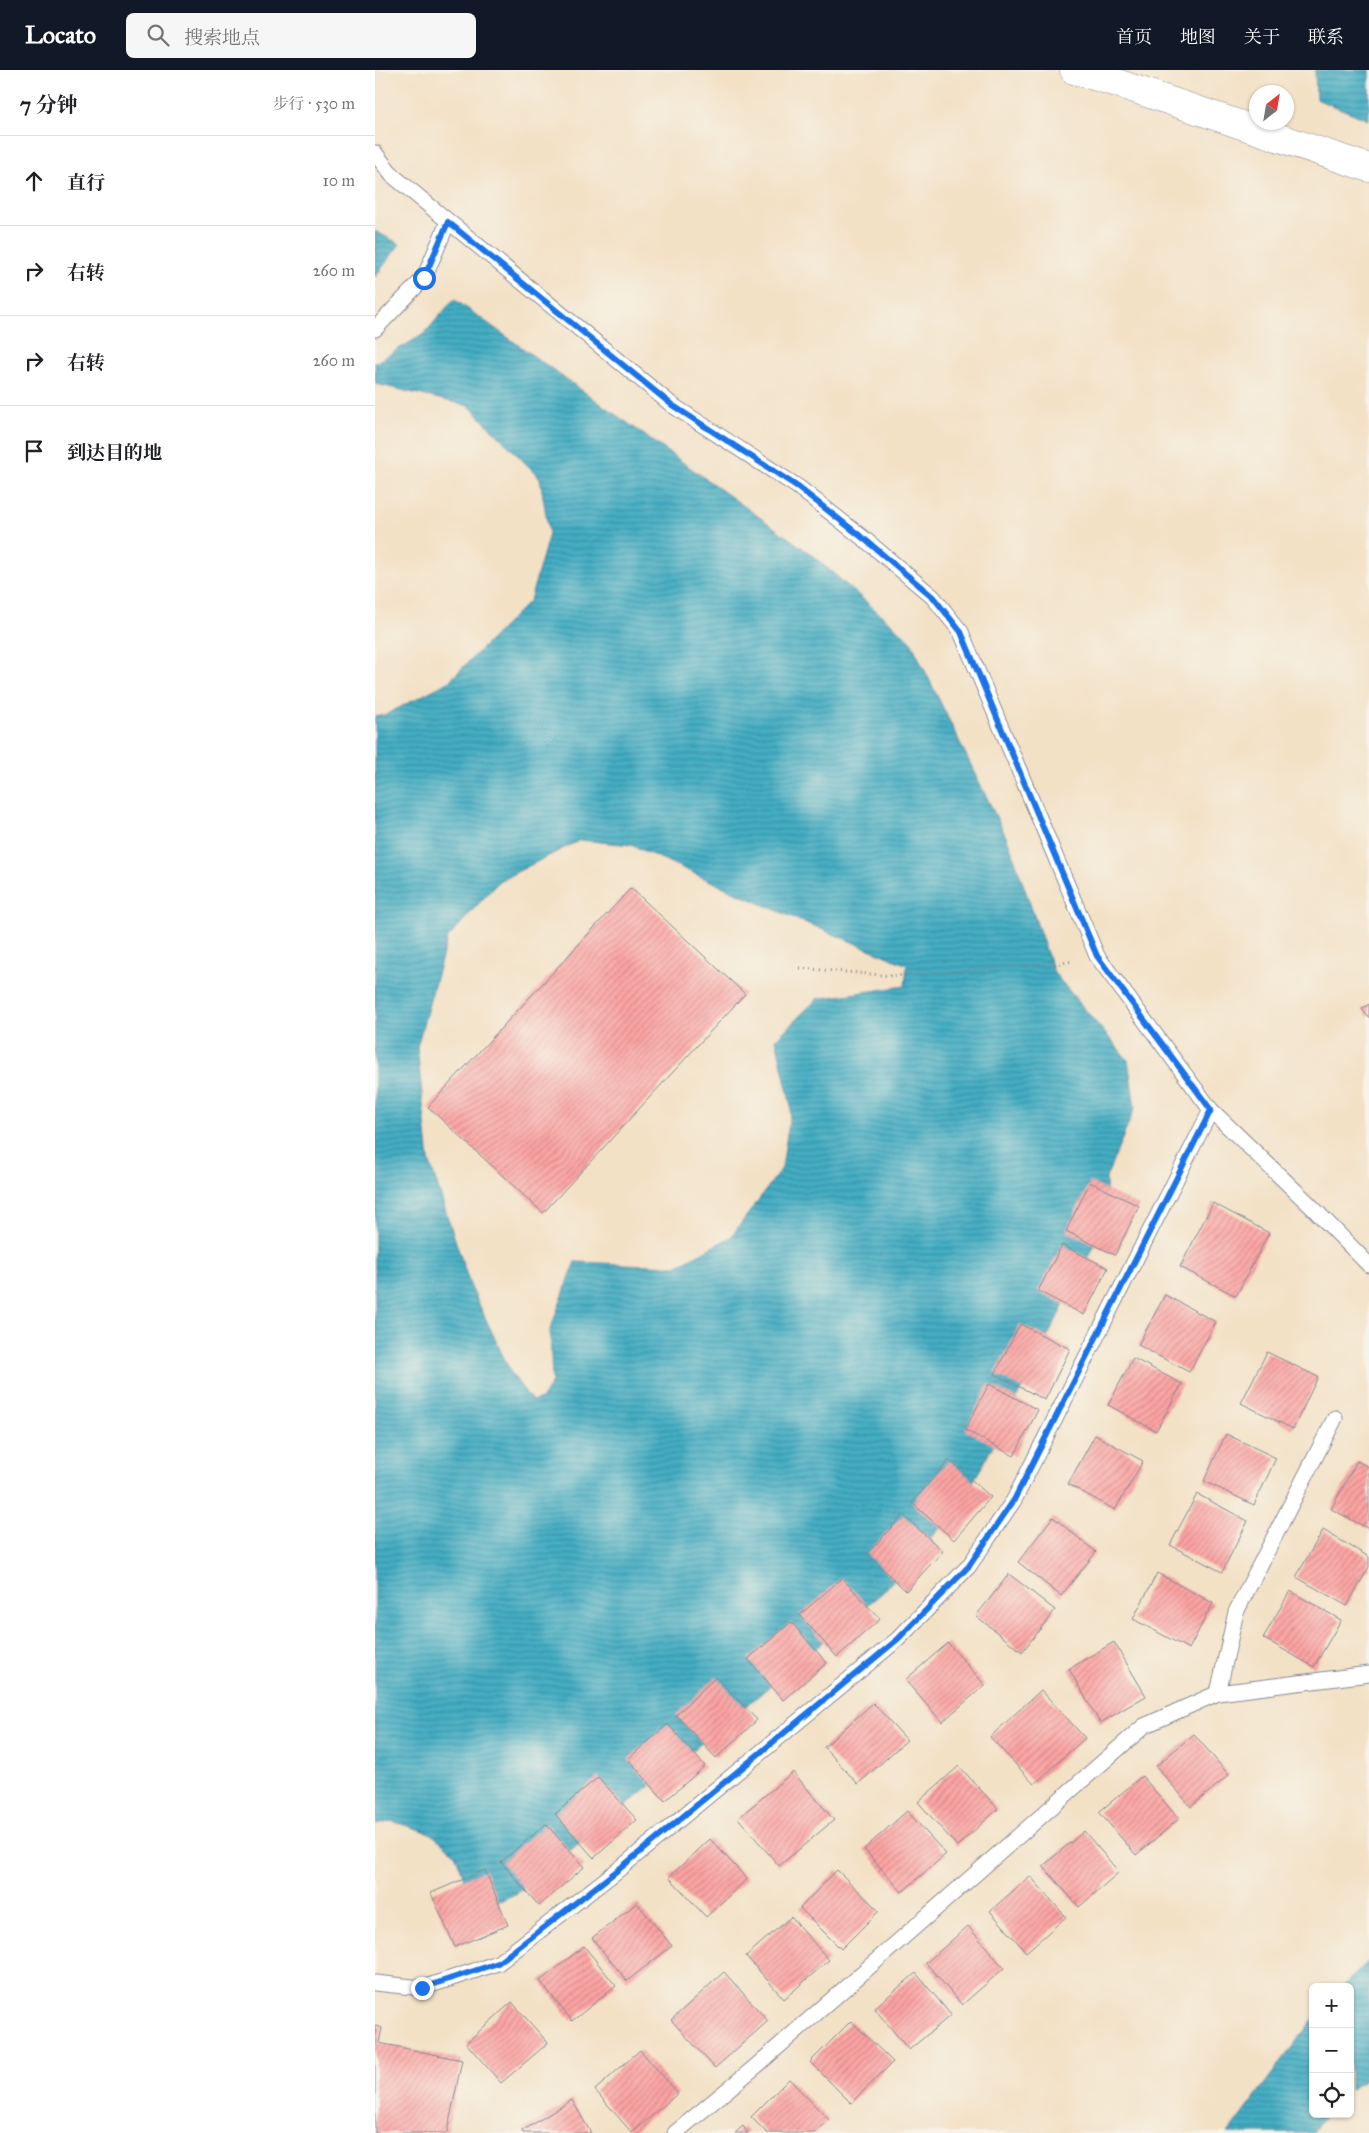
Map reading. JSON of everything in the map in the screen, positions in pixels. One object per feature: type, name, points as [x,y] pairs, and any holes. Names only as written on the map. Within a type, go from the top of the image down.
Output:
[{"type":"street","points":[[1074,70],[1369,168]]},
{"type":"lane","points":[[375,153],[392,175],[672,405],[798,487],[868,542],[933,597],[961,632],[1097,956],[1211,1110],[1310,1205],[1369,1265]]},
{"type":"lane","points":[[375,329],[424,278],[448,222]]},
{"type":"lane","points":[[375,1983],[422,1988],[498,1963],[623,1866],[898,1639],[969,1566],[1014,1500],[1211,1110]]},
{"type":"lane","points":[[1217,1693],[1236,1612],[1335,1418]]},
{"type":"lane","points":[[675,2133],[755,2066],[1144,1726],[1217,1693],[1369,1674]]},
{"type":"path","points":[[800,968],[892,976],[1061,963]]},
{"type":"water","points":[[1315,70],[1369,70],[1369,120],[1316,99]]},
{"type":"water","points":[[375,231],[400,244],[375,277]]},
{"type":"water","points":[[454,299],[811,554],[910,640],[1009,843],[1054,973],[1128,1060],[1135,1108],[1106,1178],[1107,1219],[983,1465],[956,1510],[882,1593],[639,1795],[517,1893],[476,1912],[455,1853],[430,1833],[392,1821],[375,1825],[375,716],[385,715],[448,682],[530,600],[549,534],[540,478],[469,406],[376,384],[375,363],[424,334]],"holes":[[[580,840],[631,845],[766,906],[907,965],[905,986],[817,999],[776,1039],[791,1107],[782,1168],[731,1237],[676,1266],[575,1262],[550,1330],[552,1382],[542,1399],[532,1401],[511,1373],[470,1285],[429,1160],[417,1047],[447,939],[499,881]]]},
{"type":"water","points":[[1369,1961],[1369,2077],[1354,2087],[1354,1983],[1346,1983]]},
{"type":"water","points":[[1309,2024],[1309,2118],[1323,2118],[1313,2133],[1228,2133]]},
{"type":"building","points":[[631,888],[745,994],[543,1213],[428,1107]]},
{"type":"building","points":[[1369,1004],[1369,1018],[1362,1009]]},
{"type":"building","points":[[1090,1182],[1139,1206],[1115,1255],[1066,1231]]},
{"type":"building","points":[[1213,1203],[1269,1233],[1236,1296],[1180,1267]]},
{"type":"building","points":[[1062,1245],[1108,1268],[1084,1315],[1038,1291]]},
{"type":"building","points":[[1165,1295],[1216,1322],[1189,1372],[1138,1345]]},
{"type":"building","points":[[1020,1324],[1070,1349],[1045,1400],[995,1374]]},
{"type":"building","points":[[1267,1352],[1318,1377],[1293,1429],[1241,1403]]},
{"type":"building","points":[[1133,1358],[1182,1384],[1156,1431],[1108,1405]]},
{"type":"building","points":[[989,1384],[1038,1410],[1014,1456],[965,1430]]},
{"type":"building","points":[[1226,1434],[1276,1458],[1254,1505],[1204,1481]]},
{"type":"building","points":[[1095,1435],[1143,1461],[1115,1510],[1068,1484]]},
{"type":"building","points":[[949,1460],[991,1497],[954,1540],[912,1503]]},
{"type":"building","points":[[1357,1461],[1369,1467],[1369,1529],[1331,1509]]},
{"type":"building","points":[[1197,1494],[1248,1521],[1222,1572],[1170,1545]]},
{"type":"building","points":[[903,1515],[943,1551],[906,1591],[867,1554]]},
{"type":"building","points":[[1053,1517],[1096,1552],[1061,1596],[1018,1562]]},
{"type":"building","points":[[1323,1530],[1369,1557],[1369,1567],[1347,1606],[1296,1577]]},
{"type":"building","points":[[1157,1573],[1213,1603],[1189,1649],[1133,1619]]},
{"type":"building","points":[[1009,1574],[1055,1610],[1022,1652],[976,1616]]},
{"type":"building","points":[[842,1578],[880,1619],[837,1657],[800,1615]]},
{"type":"building","points":[[1290,1591],[1341,1620],[1314,1667],[1263,1638]]},
{"type":"building","points":[[791,1622],[827,1663],[783,1700],[748,1659]]},
{"type":"building","points":[[1114,1642],[1146,1696],[1100,1723],[1069,1669]]},
{"type":"building","points":[[948,1643],[985,1685],[942,1722],[905,1680]]},
{"type":"building","points":[[716,1677],[757,1720],[716,1758],[676,1715]]},
{"type":"building","points":[[1041,1690],[1085,1738],[1034,1784],[990,1737]]},
{"type":"building","points":[[873,1703],[907,1740],[858,1784],[824,1747]]},
{"type":"building","points":[[668,1724],[705,1766],[665,1801],[628,1759]]},
{"type":"building","points":[[1194,1734],[1229,1775],[1191,1807],[1156,1766]]},
{"type":"building","points":[[959,1766],[998,1809],[957,1846],[918,1802]]},
{"type":"building","points":[[793,1772],[834,1820],[779,1866],[738,1818]]},
{"type":"building","points":[[1142,1776],[1179,1819],[1136,1855],[1099,1812]]},
{"type":"building","points":[[598,1777],[637,1820],[594,1858],[555,1814]]},
{"type":"building","points":[[907,1811],[946,1854],[902,1892],[864,1849]]},
{"type":"building","points":[[546,1824],[584,1867],[539,1906],[501,1862]]},
{"type":"building","points":[[1084,1831],[1119,1872],[1079,1907],[1043,1866]]},
{"type":"building","points":[[710,1839],[747,1879],[706,1917],[669,1877]]},
{"type":"building","points":[[485,1870],[508,1925],[455,1947],[431,1893]]},
{"type":"building","points":[[837,1870],[879,1911],[841,1949],[800,1908]]},
{"type":"building","points":[[1030,1876],[1066,1917],[1026,1952],[990,1911]]},
{"type":"building","points":[[637,1903],[672,1946],[627,1981],[592,1938]]},
{"type":"building","points":[[791,1917],[829,1960],[784,1999],[746,1956]]},
{"type":"building","points":[[968,1926],[1004,1968],[962,2005],[926,1963]]},
{"type":"building","points":[[584,1946],[616,1986],[572,2021],[540,1981]]},
{"type":"building","points":[[724,1972],[768,2021],[715,2068],[671,2020]]},
{"type":"building","points":[[916,1973],[951,2015],[909,2050],[874,2008]]},
{"type":"building","points":[[512,2002],[548,2043],[501,2083],[466,2043]]},
{"type":"building","points":[[851,2021],[893,2062],[851,2103],[810,2062]]},
{"type":"building","points":[[375,2026],[382,2028],[379,2043],[462,2060],[447,2133],[375,2133]]},
{"type":"building","points":[[640,2050],[678,2093],[632,2133],[595,2090]]},
{"type":"building","points":[[789,2079],[829,2120],[815,2133],[767,2133],[751,2117]]},
{"type":"building","points":[[572,2100],[591,2133],[523,2133],[522,2131]]},
{"type":"building","points":[[743,2126],[748,2133],[735,2133]]},
{"type":"route","points":[[422,1988],[498,1963],[623,1866],[898,1639],[969,1566],[1014,1500],[1211,1110],[1097,956],[961,632],[933,597],[868,542],[798,487],[672,405],[448,222],[424,278]]}]
